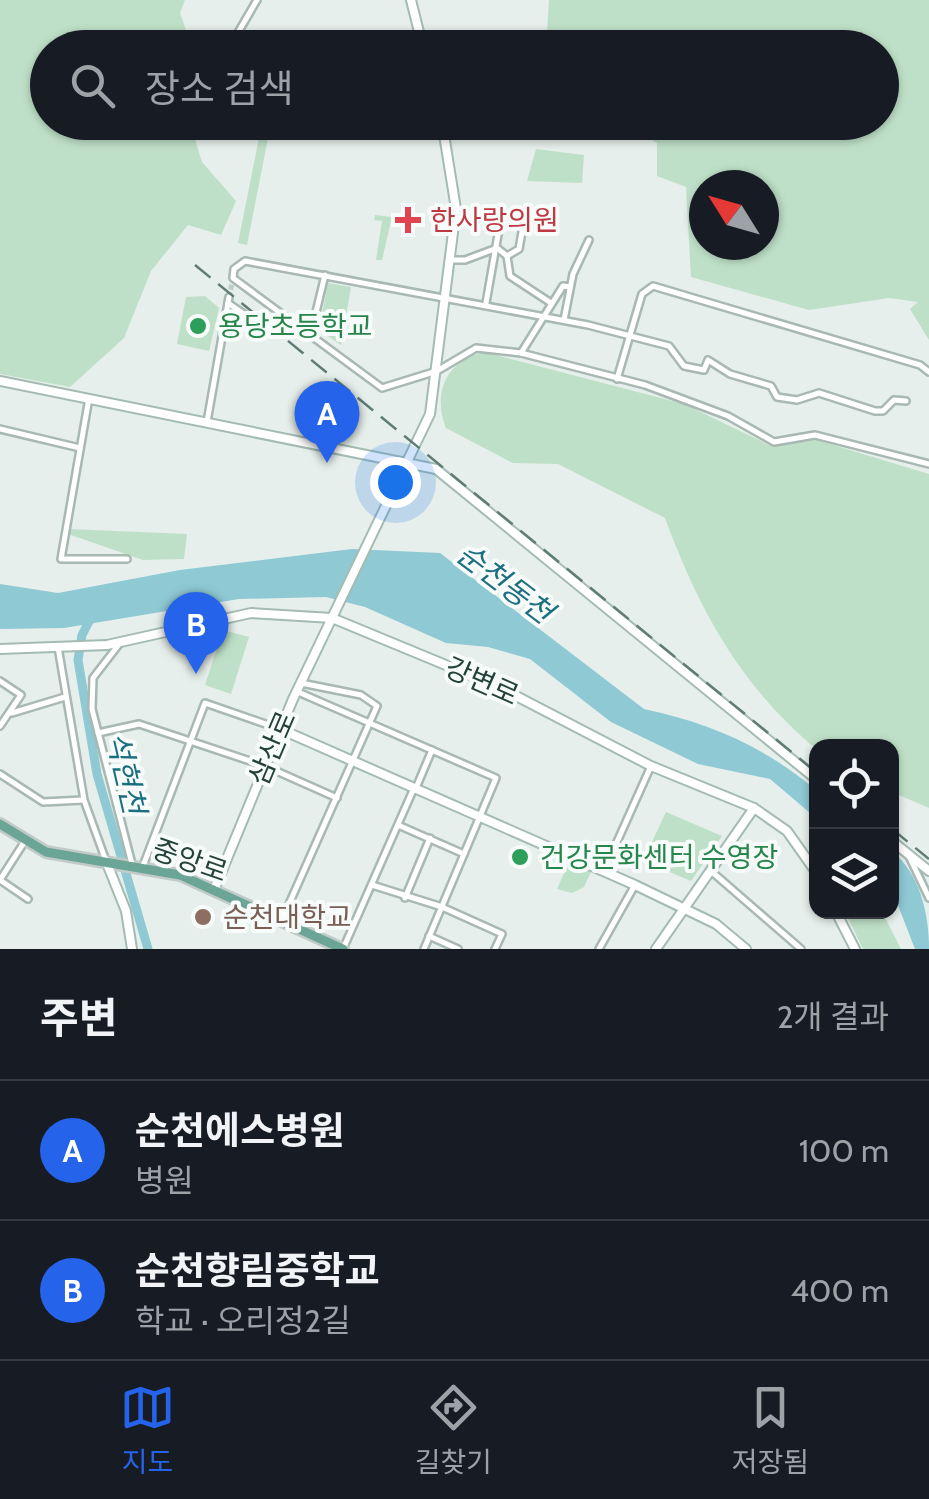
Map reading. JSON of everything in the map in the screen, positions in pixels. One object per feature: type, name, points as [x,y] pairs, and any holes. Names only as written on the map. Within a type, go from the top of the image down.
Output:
[{"type":"main road","points":[[411,0],[418,30]]},
{"type":"main road","points":[[409,464],[430,414],[447,297],[456,192],[446,140]]},
{"type":"main road","points":[[0,381],[440,471],[809,772]]},
{"type":"main road","name":"삼산로","points":[[214,890],[298,688],[409,464]]},
{"type":"main road","name":"강변로","points":[[62,647],[120,643],[251,613],[332,618],[512,693],[651,766],[754,808],[787,832],[809,862]]},
{"type":"main road","points":[[0,650],[62,647]]},
{"type":"main road","points":[[280,729],[684,908],[716,924],[746,949]]},
{"type":"main road","points":[[656,949],[754,808]]},
{"type":"main road","points":[[0,824],[46,852],[109,862],[126,912],[132,949]]},
{"type":"main road","points":[[899,846],[929,871]]},
{"type":"main road","name":"중앙로","points":[[109,862],[135,864],[214,890],[343,949]]},
{"type":"main road","points":[[840,919],[855,949]]},
{"type":"street","points":[[240,30],[257,0]]},
{"type":"street","points":[[486,303],[502,212]]},
{"type":"street","points":[[508,256],[518,248],[524,226]]},
{"type":"street","points":[[564,320],[576,264],[590,240]]},
{"type":"street","points":[[450,260],[464,260],[496,248]]},
{"type":"street","points":[[496,248],[508,256]]},
{"type":"street","points":[[508,256],[510,276],[552,303]]},
{"type":"street","points":[[906,401],[894,400],[883,411],[819,393],[797,400],[777,397],[763,382],[730,374],[708,360],[704,370],[684,366],[669,346],[486,303],[245,260],[236,264],[232,280],[314,334],[382,388],[437,371],[476,348],[522,353],[728,416],[774,442],[815,435],[928,464]]},
{"type":"street","points":[[314,334],[325,275]]},
{"type":"street","points":[[522,353],[563,286],[570,287]]},
{"type":"street","points":[[617,379],[642,294],[659,286],[902,359],[929,372]]},
{"type":"street","points":[[207,422],[229,300],[265,329],[279,326],[301,337],[314,334]]},
{"type":"street","points":[[90,398],[61,559],[128,559]]},
{"type":"street","points":[[0,429],[80,448]]},
{"type":"street","points":[[120,643],[98,665],[91,685],[98,732],[135,864]]},
{"type":"street","points":[[62,647],[65,697],[84,800],[109,862]]},
{"type":"street","points":[[0,680],[21,694],[0,726]]},
{"type":"street","points":[[281,922],[377,706],[360,695],[298,688]]},
{"type":"street","points":[[298,688],[496,778],[424,949]]},
{"type":"street","points":[[9,714],[65,697]]},
{"type":"street","points":[[135,864],[192,742],[205,703],[280,729]]},
{"type":"street","points":[[98,732],[132,723],[265,766],[338,798]]},
{"type":"street","points":[[343,949],[432,749]]},
{"type":"street","points":[[604,871],[651,766]]},
{"type":"street","points":[[0,774],[43,802],[84,800]]},
{"type":"street","points":[[398,824],[464,854]]},
{"type":"street","points":[[405,898],[430,838]]},
{"type":"street","points":[[25,841],[0,880],[28,898]]},
{"type":"street","points":[[908,854],[929,898]]},
{"type":"street","points":[[711,870],[801,949]]},
{"type":"street","points":[[372,885],[442,907],[502,934],[494,949]]},
{"type":"street","points":[[600,949],[635,885]]},
{"type":"street","points":[[430,936],[458,949]]},
{"type":"green space","points":[[0,0],[185,0],[180,13],[186,30],[30,30],[30,140],[195,140],[202,162],[236,201],[221,235],[188,225],[151,271],[124,338],[70,387],[0,374]]},
{"type":"green space","points":[[549,0],[929,0],[929,340],[910,309],[918,302],[889,298],[809,310],[691,277],[690,260],[779,260],[779,170],[689,170],[689,241],[686,187],[657,176],[657,143],[651,140],[899,140],[899,30],[547,30]]},
{"type":"green space","points":[[259,140],[268,140],[247,245],[238,243]]},
{"type":"green space","points":[[536,149],[584,155],[582,183],[527,181]]},
{"type":"green space","points":[[375,215],[392,217],[382,260],[376,260],[382,221],[374,220]]},
{"type":"green space","points":[[328,283],[351,287],[341,345],[319,330]]},
{"type":"green space","name":"용당초등학교","points":[[205,296],[219,308],[209,351],[177,344],[186,297]]},
{"type":"green space","points":[[484,352],[684,404],[771,446],[817,440],[929,474],[929,808],[899,795],[899,739],[809,739],[809,743],[765,699],[708,615],[665,518],[558,464],[513,463],[446,428],[442,391],[452,371],[471,356]]},
{"type":"green space","points":[[68,529],[187,534],[184,559],[143,560],[68,534]]},
{"type":"green space","points":[[223,630],[249,637],[231,694],[205,685]]},
{"type":"green space","points":[[666,812],[722,836],[691,881],[643,861]]},
{"type":"green space","points":[[569,862],[591,872],[584,887],[572,893],[557,889]]},
{"type":"green space","points":[[848,919],[886,919],[901,949],[863,949]]},
{"type":"water","points":[[352,549],[440,553],[644,709],[736,739],[797,775],[809,784],[809,812],[770,779],[698,764],[611,722],[530,659],[488,647],[446,643],[365,607],[326,597],[239,599],[64,628],[0,629],[0,584],[58,593],[180,570]]},
{"type":"water","points":[[899,857],[916,883],[927,922],[929,949],[915,949],[899,908]]},
{"type":"waterway","name":"석현천","points":[[93,614],[82,635],[78,660],[97,774],[148,949]]},
{"type":"tunnel","points":[[229,297],[232,283]]},
{"type":"railway","points":[[195,265],[809,766]]},
{"type":"railway","points":[[899,835],[929,859]]},
{"type":"place","name":"한사랑의원","points":[[408,220]]},
{"type":"place","name":"용당초등학교","points":[[198,326]]},
{"type":"place","name":"순천에스병원","points":[[327,463]]},
{"type":"place","name":"순천향림중학교","points":[[196,674]]},
{"type":"place","name":"건강문화센터 수영장","points":[[520,857]]},
{"type":"place","name":"순천대학교","points":[[203,917]]},
{"type":"water label","name":"순천동천","points":[[505,583]]}]
